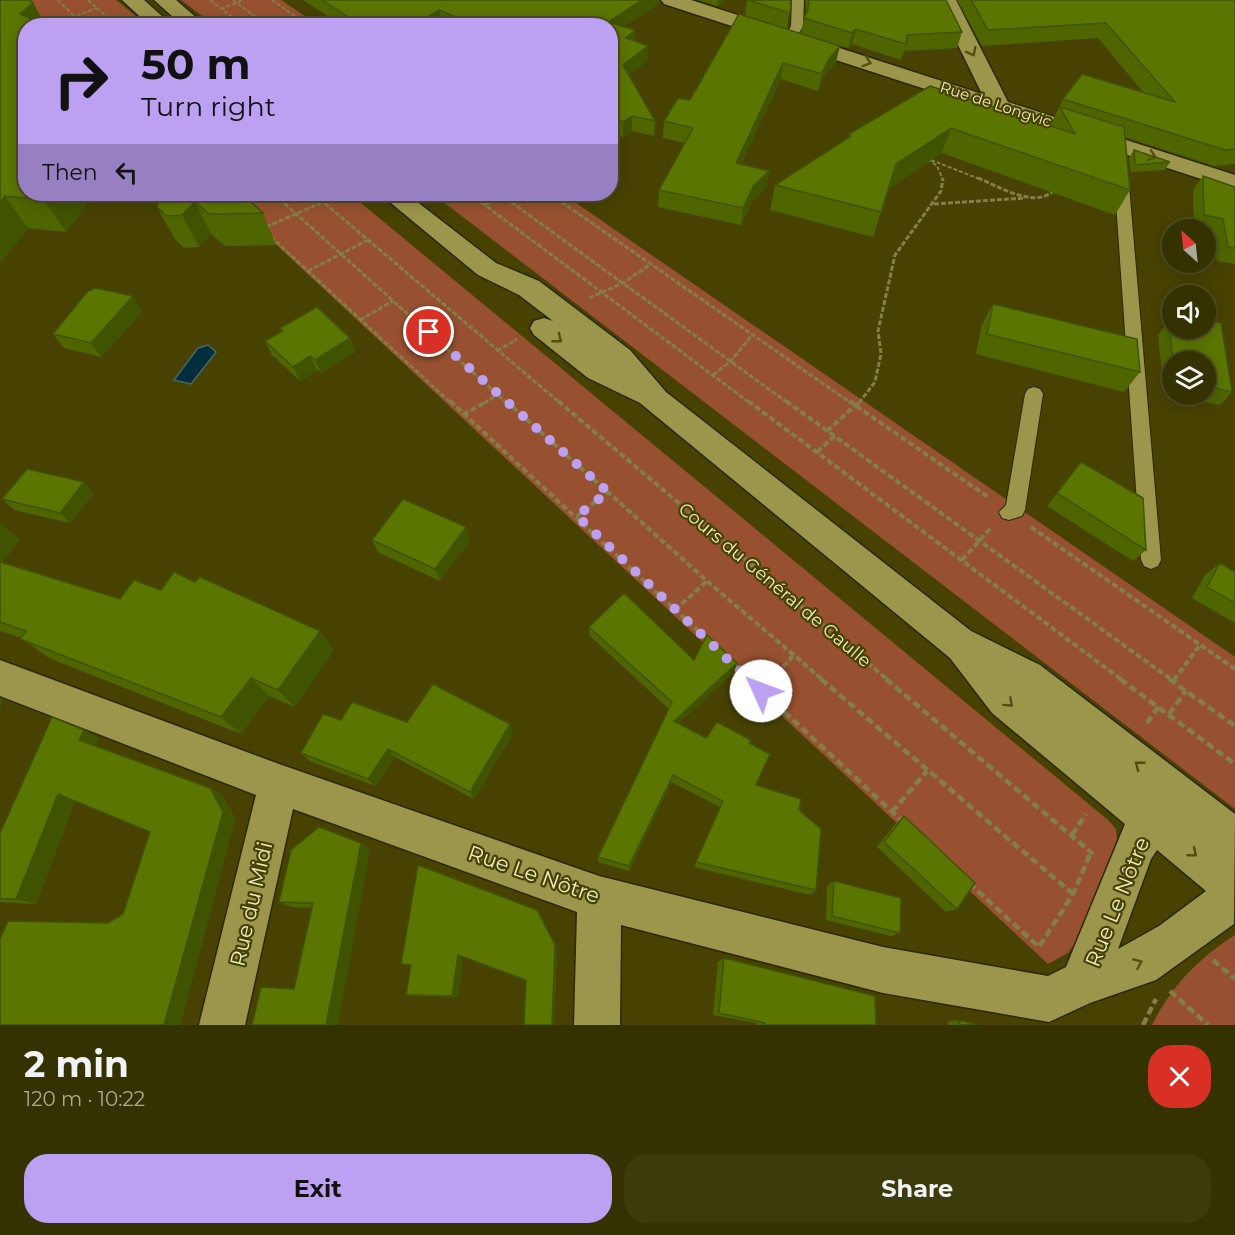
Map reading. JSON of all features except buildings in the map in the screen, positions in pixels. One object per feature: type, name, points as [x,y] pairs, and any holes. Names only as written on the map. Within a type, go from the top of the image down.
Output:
[{"type":"street","points":[[132,0],[153,18]]},
{"type":"street","points":[[164,0],[186,18]]},
{"type":"street","name":"Rue de Longvic","points":[[671,0],[1235,183]]},
{"type":"street","points":[[946,0],[999,106]]},
{"type":"street","points":[[401,201],[487,268],[508,300],[590,364],[656,400],[958,643],[1005,700],[1163,806],[1235,840]]},
{"type":"street","name":"Rue Le Nôtre","points":[[0,678],[279,784],[599,898],[883,970],[1049,999],[1083,983],[1140,964],[1219,909],[1235,886]]},
{"type":"street","name":"Rue du Midi","points":[[222,1025],[279,784]]},
{"type":"street","points":[[1163,806],[1235,886]]},
{"type":"street","name":"Rue Le Nôtre","points":[[1083,983],[1124,881],[1135,846],[1163,806]]},
{"type":"street","points":[[597,1025],[599,898]]},
{"type":"lane","points":[[791,38],[797,26],[798,0]]},
{"type":"lane","points":[[1119,144],[1151,560]]},
{"type":"lane","points":[[1007,510],[1015,510],[1034,394]]},
{"type":"path","points":[[58,0],[75,16]]},
{"type":"path","points":[[88,0],[108,18]]},
{"type":"path","points":[[210,0],[233,18]]},
{"type":"path","points":[[221,9],[235,1],[243,0]]},
{"type":"path","points":[[272,0],[298,18]]},
{"type":"path","points":[[235,1],[257,18]]},
{"type":"path","points":[[70,18],[97,8]]},
{"type":"path","points":[[827,431],[856,406],[875,382],[881,354],[878,331],[895,255],[907,241],[920,217],[933,204],[941,191],[943,177],[937,166],[928,159],[1029,198]]},
{"type":"path","points":[[933,204],[1046,197],[1052,192]]},
{"type":"path","points":[[282,201],[707,581],[1073,894]]},
{"type":"path","points":[[323,201],[263,229],[463,415],[577,516],[710,642]]},
{"type":"path","name":"Cours du Général de Gaulle","points":[[323,201],[1124,881]]},
{"type":"path","points":[[479,201],[1235,764]]},
{"type":"path","points":[[484,205],[491,201]]},
{"type":"path","points":[[512,201],[1235,726]]},
{"type":"path","points":[[560,201],[1235,669]]},
{"type":"path","points":[[308,271],[368,240]]},
{"type":"path","points":[[591,297],[623,283],[651,264]]},
{"type":"path","points":[[360,320],[393,301]]},
{"type":"path","points":[[713,375],[731,361],[753,334]]},
{"type":"path","points":[[463,415],[499,394]]},
{"type":"path","points":[[817,452],[835,436]]},
{"type":"path","points":[[577,516],[608,492]]},
{"type":"path","points":[[962,560],[1007,510]]},
{"type":"path","points":[[675,610],[707,581]]},
{"type":"path","points":[[1173,682],[1200,645]]},
{"type":"path","points":[[761,691],[793,656]]},
{"type":"path","points":[[727,658],[910,828]]},
{"type":"path","points":[[1169,714],[1186,691]]},
{"type":"path","points":[[892,812],[927,771]]},
{"type":"path","points":[[961,875],[1039,947],[1073,894],[1091,852]]},
{"type":"path","points":[[1184,935],[1235,979]]},
{"type":"path","points":[[1163,985],[1208,1025]]},
{"type":"path","points":[[1143,1025],[1158,995]]},
{"type":"shaded area","points":[[14,0],[116,0],[138,18],[33,18]]},
{"type":"shaded area","points":[[181,0],[281,0],[308,18],[205,18]]},
{"type":"shaded area","points":[[230,201],[358,201],[1108,820],[1116,829],[1117,839],[1088,925],[1068,953],[1048,964]]},
{"type":"shaded area","points":[[442,201],[573,201],[1235,657],[1235,809]]},
{"type":"shaded area","points":[[1235,935],[1235,1025],[1152,1025],[1168,998],[1187,974]]},
{"type":"water","points":[[208,345],[216,352],[191,384],[174,380],[198,348]]},
{"type":"route","points":[[429,332],[608,492],[577,516],[761,691]]}]
